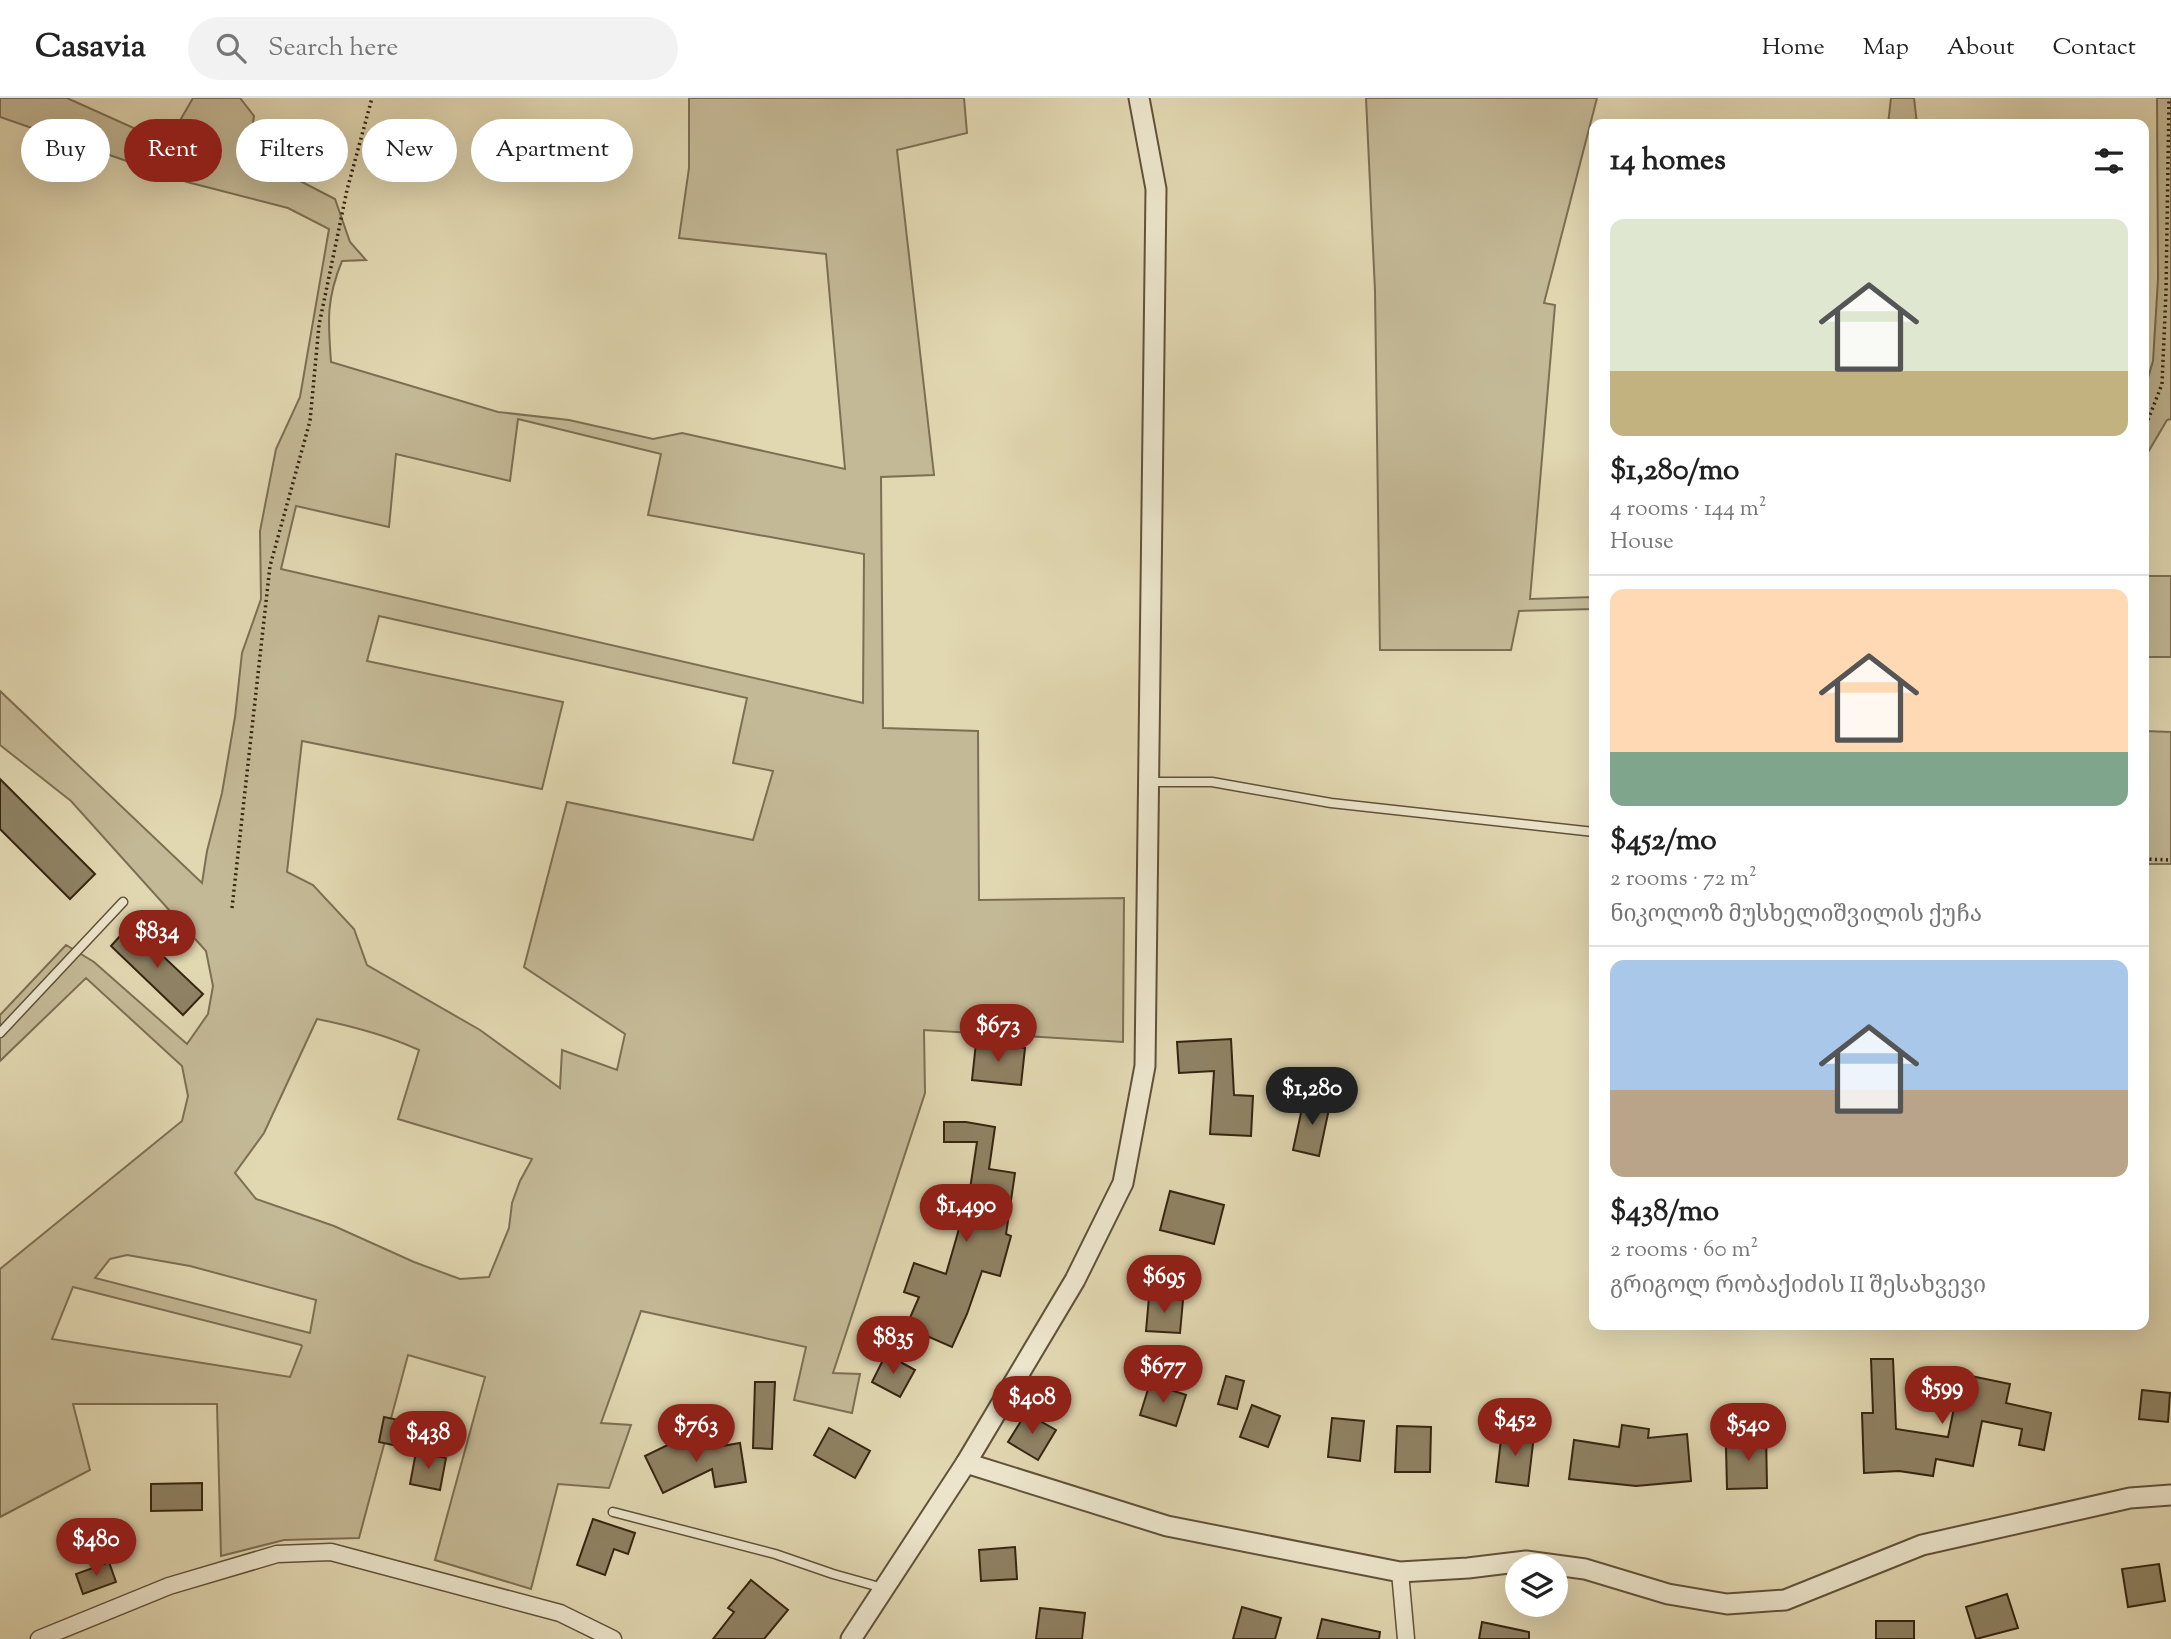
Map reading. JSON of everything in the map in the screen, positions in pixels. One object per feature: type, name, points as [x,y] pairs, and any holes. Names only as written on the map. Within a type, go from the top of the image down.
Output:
[{"type":"street","points":[[851,1639],[966,1463],[1075,1280],[1123,1183],[1145,1066],[1156,189],[1139,98]]},
{"type":"street","points":[[966,1463],[1167,1526],[1400,1572],[1526,1561],[1585,1569],[1668,1594],[1727,1604],[1784,1600],[1922,1545],[2130,1498],[2171,1495]]},
{"type":"street","points":[[39,1639],[169,1586],[277,1554],[331,1552],[560,1613],[612,1639]]},
{"type":"street","points":[[1400,1572],[1406,1639]]},
{"type":"lane","points":[[1149,782],[1212,782],[1331,803],[1589,831]]},
{"type":"lane","points":[[0,1033],[123,902]]},
{"type":"lane","points":[[613,1512],[775,1554],[885,1588]]},
{"type":"path","points":[[232,908],[270,566],[310,421],[318,325],[347,190],[372,98]]},
{"type":"path","points":[[2149,417],[2162,384],[2169,98]]},
{"type":"path","points":[[2149,859],[2171,860]]},
{"type":"shaded area","points":[[0,98],[67,98],[124,124],[124,160],[110,155],[110,119],[21,119],[21,124],[0,117]]},
{"type":"shaded area","points":[[193,98],[240,98],[254,116],[254,119],[236,119],[236,182],[302,182],[335,199],[350,242],[366,260],[342,261],[337,275],[329,311],[331,362],[498,412],[569,420],[653,439],[682,433],[845,469],[826,254],[679,238],[689,168],[689,98],[964,98],[967,133],[897,150],[934,475],[881,477],[883,728],[978,731],[979,900],[1124,898],[1123,1042],[924,1030],[925,1093],[833,1373],[860,1374],[852,1413],[794,1400],[806,1347],[641,1311],[601,1423],[631,1425],[609,1488],[558,1484],[531,1589],[435,1560],[485,1377],[408,1355],[359,1538],[284,1540],[221,1556],[217,1404],[73,1404],[90,1470],[0,1517],[0,1269],[182,1121],[188,1096],[182,1066],[86,978],[0,1061],[0,1015],[66,945],[94,962],[187,1044],[208,1014],[213,986],[206,951],[71,801],[0,745],[0,691],[202,883],[222,793],[235,717],[242,653],[261,599],[260,531],[276,449],[300,397],[329,229],[288,208],[187,182],[222,182],[222,119],[181,119]],"holes":[[[518,419],[661,454],[648,515],[864,554],[863,703],[281,569],[296,506],[389,527],[396,454],[510,481]],[[379,616],[747,698],[733,763],[773,771],[753,840],[567,802],[524,967],[625,1034],[617,1070],[562,1050],[560,1088],[480,1030],[367,965],[354,929],[313,885],[287,872],[302,741],[542,789],[563,702],[367,661]],[[317,1019],[369,1032],[419,1050],[398,1119],[532,1159],[520,1181],[512,1203],[509,1228],[489,1277],[460,1279],[414,1262],[334,1226],[256,1199],[235,1173],[264,1133]],[[127,1255],[190,1266],[316,1300],[310,1333],[95,1278],[110,1259]],[[73,1287],[302,1346],[290,1377],[52,1339]]]},
{"type":"shaded area","points":[[1366,98],[1597,98],[1592,119],[1589,119],[1589,129],[1544,303],[1555,305],[1530,599],[1589,597],[1589,609],[1519,611],[1511,650],[1380,650],[1375,291]]},
{"type":"shaded area","points":[[1891,98],[1914,98],[1916,119],[1889,119]]},
{"type":"shaded area","points":[[2157,98],[2171,98],[2171,419],[2167,420],[2149,451],[2149,374],[2153,361],[2158,279]]},
{"type":"shaded area","points":[[2149,576],[2171,576],[2171,657],[2149,657]]},
{"type":"shaded area","points":[[2149,731],[2171,732],[2171,864],[2149,864]]},
{"type":"building","points":[[0,779],[95,874],[70,899],[0,829]]},
{"type":"building","points":[[130,925],[203,994],[183,1015],[111,946]]},
{"type":"building","points":[[1231,1039],[1234,1095],[1253,1096],[1251,1136],[1210,1134],[1214,1071],[1179,1073],[1177,1042]]},
{"type":"building","points":[[976,1043],[1025,1048],[1021,1085],[972,1080]]},
{"type":"building","points":[[1304,1099],[1330,1104],[1319,1156],[1293,1150]]},
{"type":"building","points":[[944,1122],[966,1122],[995,1127],[989,1169],[1015,1173],[1006,1234],[1011,1236],[1000,1276],[982,1271],[952,1347],[906,1327],[919,1297],[904,1292],[914,1263],[946,1274],[961,1222],[965,1223],[977,1142],[944,1142]]},
{"type":"building","points":[[1170,1191],[1224,1205],[1214,1244],[1160,1230]]},
{"type":"building","points":[[1149,1297],[1183,1300],[1180,1333],[1146,1331]]},
{"type":"building","points":[[886,1354],[915,1370],[900,1397],[872,1382]]},
{"type":"building","points":[[1871,1359],[1893,1359],[1896,1429],[1948,1437],[1961,1374],[2010,1384],[2006,1403],[2051,1413],[2044,1450],[2019,1445],[2022,1429],[1982,1421],[1973,1466],[1936,1459],[1933,1476],[1899,1471],[1864,1473],[1862,1413],[1873,1413]]},
{"type":"building","points":[[1226,1376],[1244,1381],[1237,1409],[1218,1404]]},
{"type":"building","points":[[755,1382],[775,1382],[772,1449],[753,1448]]},
{"type":"building","points":[[1150,1383],[1186,1395],[1176,1426],[1140,1415]]},
{"type":"building","points":[[2142,1390],[2170,1393],[2168,1422],[2139,1419]]},
{"type":"building","points":[[1252,1405],[1280,1416],[1268,1447],[1240,1437]]},
{"type":"building","points":[[1026,1413],[1056,1430],[1038,1460],[1008,1442]]},
{"type":"building","points":[[384,1417],[403,1421],[398,1446],[379,1442]]},
{"type":"building","points":[[1332,1418],[1364,1421],[1360,1461],[1328,1457]]},
{"type":"building","points":[[1622,1425],[1649,1429],[1648,1438],[1687,1434],[1691,1481],[1636,1486],[1569,1479],[1574,1440],[1619,1447]]},
{"type":"building","points":[[1397,1426],[1431,1427],[1430,1472],[1395,1472]]},
{"type":"building","points":[[829,1428],[870,1451],[855,1478],[814,1455]]},
{"type":"building","points":[[1502,1431],[1534,1435],[1528,1486],[1496,1482]]},
{"type":"building","points":[[1766,1433],[1767,1488],[1727,1489],[1726,1447],[1741,1446],[1741,1434]]},
{"type":"building","points":[[686,1436],[693,1451],[740,1443],[746,1482],[715,1487],[712,1469],[663,1493],[645,1456]]},
{"type":"building","points":[[416,1452],[446,1458],[440,1490],[410,1484]]},
{"type":"building","points":[[202,1483],[202,1510],[151,1511],[151,1484]]},
{"type":"building","points":[[593,1519],[635,1533],[628,1554],[614,1549],[605,1575],[577,1565]]},
{"type":"building","points":[[1015,1547],[1017,1579],[981,1581],[979,1550]]},
{"type":"building","points":[[109,1562],[116,1582],[83,1594],[76,1574]]},
{"type":"building","points":[[2159,1564],[2165,1601],[2128,1607],[2122,1569]]},
{"type":"building","points":[[751,1580],[788,1610],[764,1639],[713,1639],[734,1612],[728,1608]]},
{"type":"building","points":[[2007,1594],[2018,1628],[1976,1639],[1966,1607]]},
{"type":"building","points":[[1242,1607],[1281,1618],[1275,1639],[1233,1639]]},
{"type":"building","points":[[1040,1608],[1085,1613],[1082,1639],[1036,1639]]},
{"type":"building","points":[[1322,1619],[1380,1632],[1379,1639],[1317,1639]]},
{"type":"building","points":[[1876,1621],[1914,1621],[1914,1639],[1876,1639]]},
{"type":"building","points":[[1482,1622],[1529,1632],[1529,1639],[1479,1639]]}]
